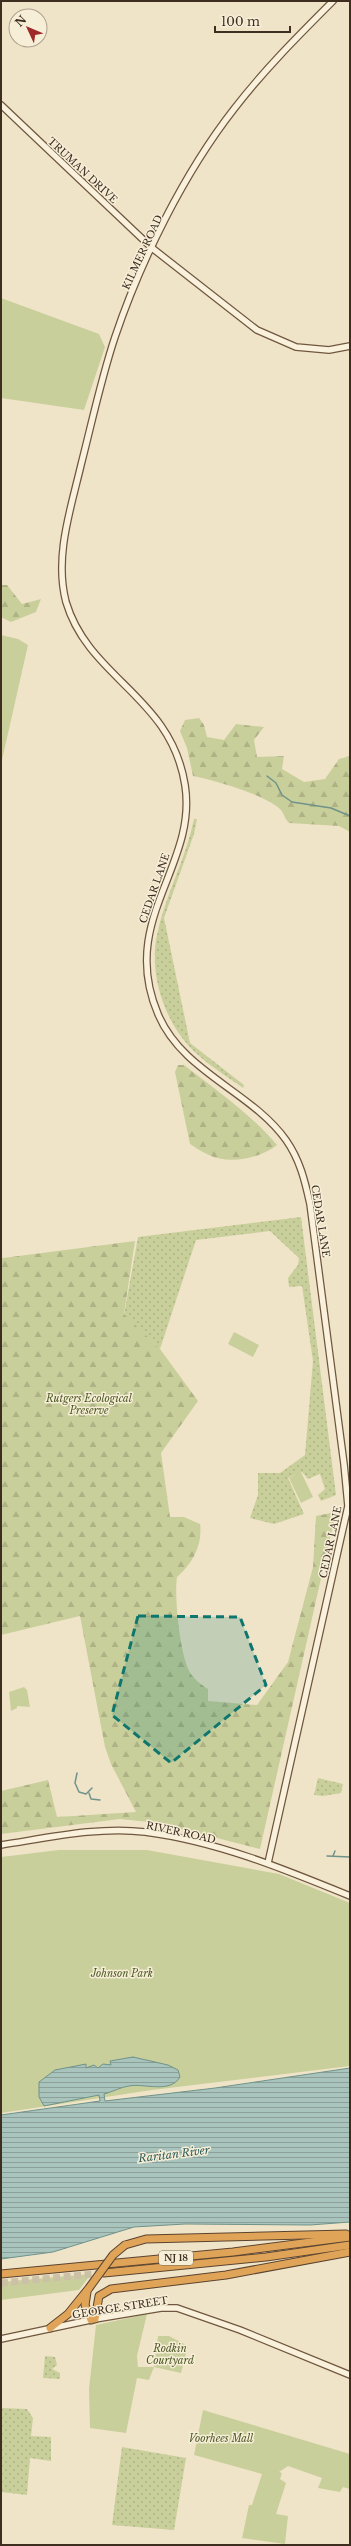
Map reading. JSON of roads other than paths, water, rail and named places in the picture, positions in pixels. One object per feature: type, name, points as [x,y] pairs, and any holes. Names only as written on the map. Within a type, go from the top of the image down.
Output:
[{"type":"highway","points":[[50,2328],[82,2302],[89,2288],[113,2255],[125,2245],[146,2239],[350,2234]]},
{"type":"highway","name":"NJ 18","points":[[1,2274],[233,2252],[350,2237]]},
{"type":"highway","name":"NJ 18","points":[[104,2273],[260,2257],[350,2245]]},
{"type":"highway","points":[[93,2320],[99,2296],[111,2289],[226,2275],[350,2252]]},
{"type":"highway","points":[[82,2302],[93,2320]]},
{"type":"street","name":"KILMER ROAD","points":[[63,559],[66,530],[101,386],[116,335],[152,248],[188,180],[233,110],[279,57],[333,1]]},
{"type":"street","name":"TRUMAN DRIVE","points":[[1,106],[152,248],[257,330],[270,338],[307,349],[329,350],[350,346]]},
{"type":"street","name":"CEDAR LANE","points":[[63,559],[65,594],[77,628],[91,650],[162,724],[173,742],[184,777],[186,793],[183,830],[154,912],[146,950],[149,986],[157,1012],[174,1041],[185,1052],[202,1068],[257,1110],[285,1139],[305,1179],[310,1204],[344,1464],[348,1506],[268,1863]]},
{"type":"street","name":"RIVER ROAD","points":[[1,1845],[90,1833],[145,1832],[192,1842],[268,1863],[350,1896]]},
{"type":"street","name":"GEORGE STREET","points":[[1,2338],[161,2308],[184,2309],[350,2375]]},
{"type":"water","name":"Raritan River","points":[[133,2057],[168,2065],[178,2070],[180,2077],[176,2082],[163,2087],[135,2085],[123,2087],[104,2094],[105,2101],[215,2088],[350,2068],[350,2222],[310,2225],[185,2224],[134,2227],[53,2252],[1,2259],[1,2115],[100,2101],[99,2095],[44,2106],[39,2097],[39,2082],[55,2070],[86,2064],[86,2068],[94,2065],[98,2068],[103,2064],[111,2065],[110,2061]]},
{"type":"waterway","points":[[267,776],[276,783],[282,795],[292,802],[331,808],[350,816]]},
{"type":"waterway","points":[[77,1773],[75,1783],[79,1792],[86,1794],[92,1788]]},
{"type":"waterway","points":[[89,1793],[91,1799],[100,1800]]},
{"type":"waterway","points":[[333,1856],[335,1851]]},
{"type":"waterway","points":[[327,1856],[350,1857]]},
{"type":"tunnel","points":[[1,2283],[104,2273]]},
{"type":"park label","name":"Rutgers Ecological Preserve","points":[[89,1404]]},
{"type":"park label","name":"Johnson Park","points":[[122,1973]]},
{"type":"park label","name":"Rodkin Courtyard","points":[[170,2354]]},
{"type":"park label","name":"Voorhees Mall","points":[[221,2438]]}]
